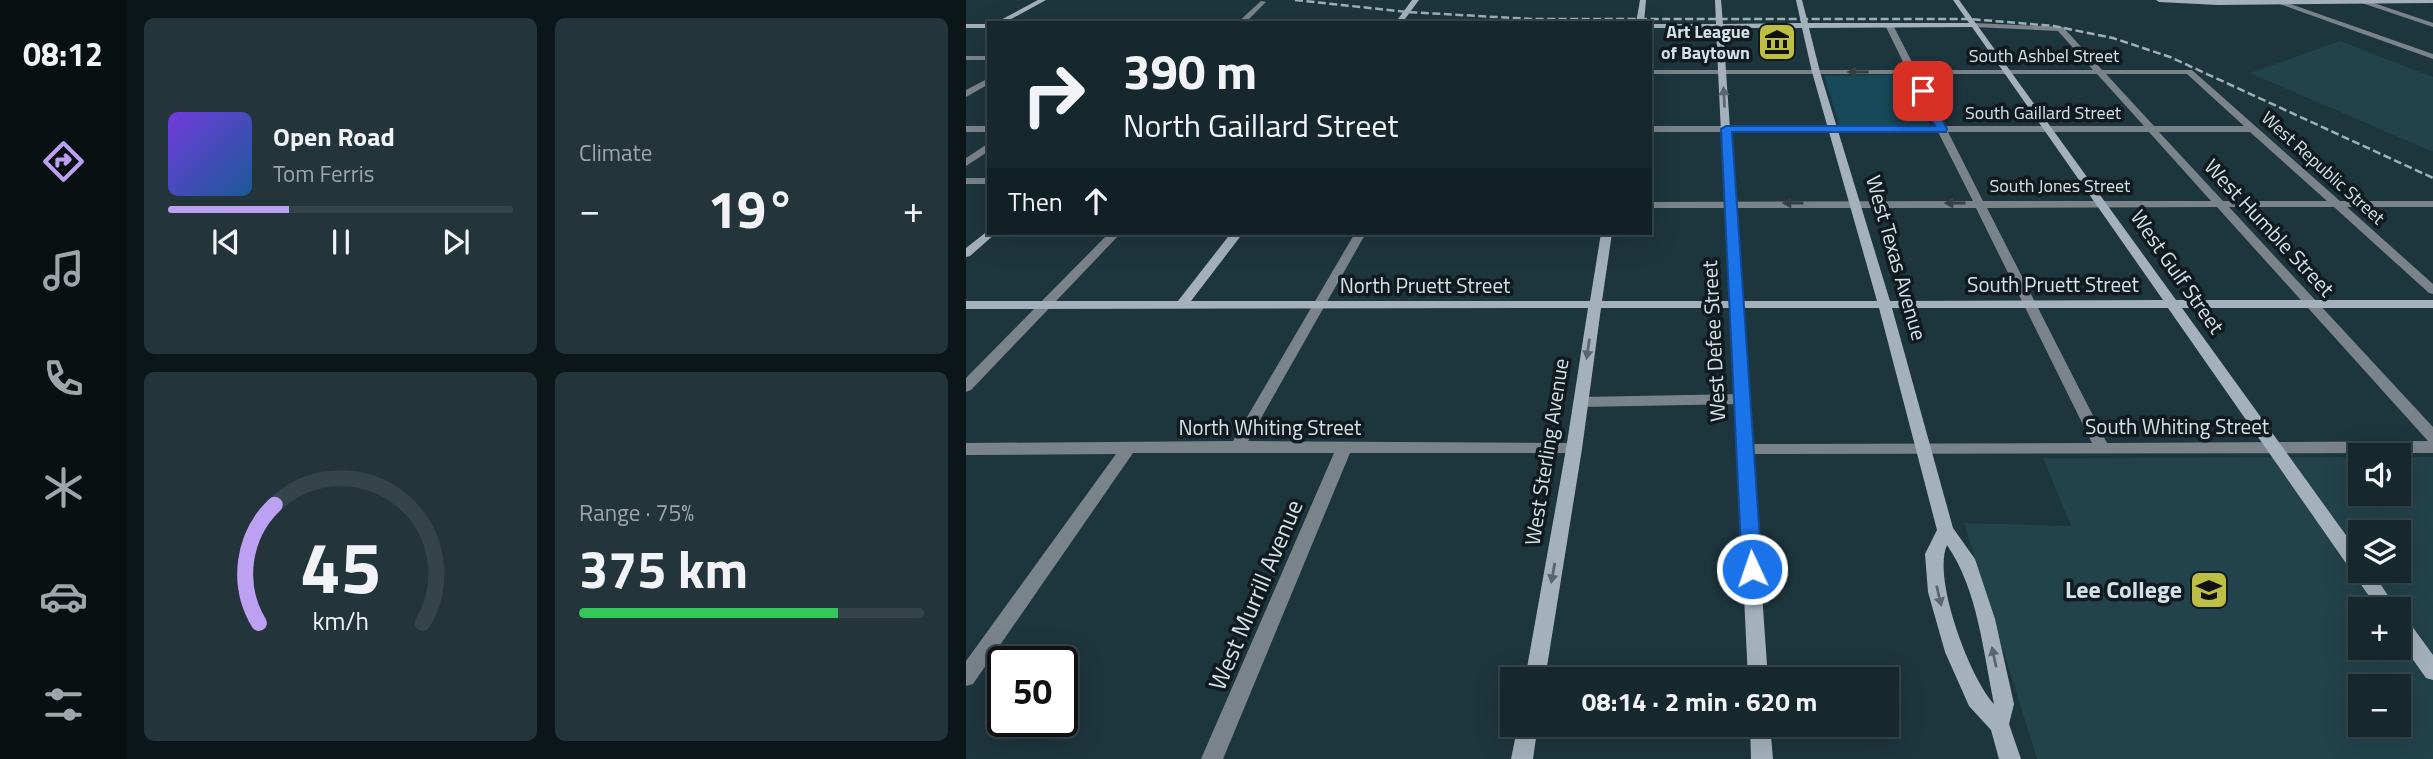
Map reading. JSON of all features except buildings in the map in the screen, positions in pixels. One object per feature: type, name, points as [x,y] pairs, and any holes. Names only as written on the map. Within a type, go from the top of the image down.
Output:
[{"type":"main road","points":[[1002,21],[1043,0]]},
{"type":"main road","points":[[1400,21],[1416,0]]},
{"type":"main road","points":[[1640,21],[1643,0]]},
{"type":"main road","name":"West Defee Street","points":[[1718,0],[1757,667]]},
{"type":"main road","name":"West Texas Avenue","points":[[1799,0],[1816,72],[1884,303],[1945,530],[1965,559],[1986,619],[2004,704],[1999,724]]},
{"type":"main road","name":"West Gulf Street","points":[[1956,0],[2348,552]]},
{"type":"main road","points":[[2159,0],[2433,1]]},
{"type":"main road","points":[[1652,26],[1975,25]]},
{"type":"main road","points":[[966,26],[987,26]]},
{"type":"main road","points":[[966,254],[988,235]]},
{"type":"main road","points":[[1181,305],[1235,235]]},
{"type":"main road","name":"West Sterling Avenue","points":[[1537,667],[1574,449],[1606,235]]},
{"type":"main road","name":"North Pruett Street","points":[[966,305],[1884,303]]},
{"type":"main road","name":"South Pruett Street","points":[[1884,303],[2433,304]]},
{"type":"main road","name":"West Texas Avenue","points":[[1945,530],[1934,554],[1937,592],[1955,652],[1976,699],[1999,724],[2010,759]]},
{"type":"main road","points":[[2411,641],[2433,671]]},
{"type":"main road","points":[[1522,759],[1526,737]]},
{"type":"main road","points":[[1761,737],[1762,759]]},
{"type":"street","points":[[2361,1],[2433,25]]},
{"type":"street","points":[[1242,21],[1264,2]]},
{"type":"street","points":[[2279,2],[2433,57]]},
{"type":"street","points":[[1889,25],[2103,449]]},
{"type":"street","name":"West Humble Street","points":[[1975,25],[2060,29],[2433,437]]},
{"type":"street","points":[[966,58],[987,58]]},
{"type":"street","name":"South Ashbel Street","points":[[1652,72],[2189,72]]},
{"type":"street","name":"West Republic Street","points":[[2189,72],[2433,290]]},
{"type":"street","points":[[966,94],[987,81]]},
{"type":"street","points":[[966,129],[987,129]]},
{"type":"street","name":"South Gaillard Street","points":[[1652,129],[2253,129]]},
{"type":"street","points":[[966,163],[987,147]]},
{"type":"street","points":[[966,181],[987,181]]},
{"type":"street","name":"South Jones Street","points":[[1652,205],[1732,202],[2433,204]]},
{"type":"street","points":[[966,387],[1113,235]]},
{"type":"street","points":[[1237,447],[1359,235]]},
{"type":"street","points":[[1581,402],[1741,399]]},
{"type":"street","name":"South Whiting Street","points":[[1922,448],[2433,447]]},
{"type":"street","points":[[1745,450],[1922,448]]},
{"type":"street","name":"North Whiting Street","points":[[966,449],[1574,449]]},
{"type":"street","name":"West Murrill Avenue","points":[[1212,759],[1344,449]]},
{"type":"street","points":[[966,677],[1127,450]]},
{"type":"shaded area","points":[[2340,41],[2433,77],[2433,152],[2250,73]]},
{"type":"shaded area","points":[[1906,75],[1931,127],[1840,127],[1824,76]]},
{"type":"shaded area","name":"Lee College","points":[[2348,457],[2348,506],[2411,506],[2411,457],[2433,457],[2433,759],[2037,759],[1964,523],[2071,526],[2043,458]]},
{"type":"railway","points":[[1295,0],[1407,12],[1532,19],[1970,19],[2054,26],[2113,38],[2170,57],[2433,178]]},
{"type":"place","name":"Art League of Baytown","points":[[1777,42]]},
{"type":"place","name":"Lee College","points":[[2209,590]]},
{"type":"route","points":[[1752,569],[1726,129],[1942,129],[1923,91]]}]
